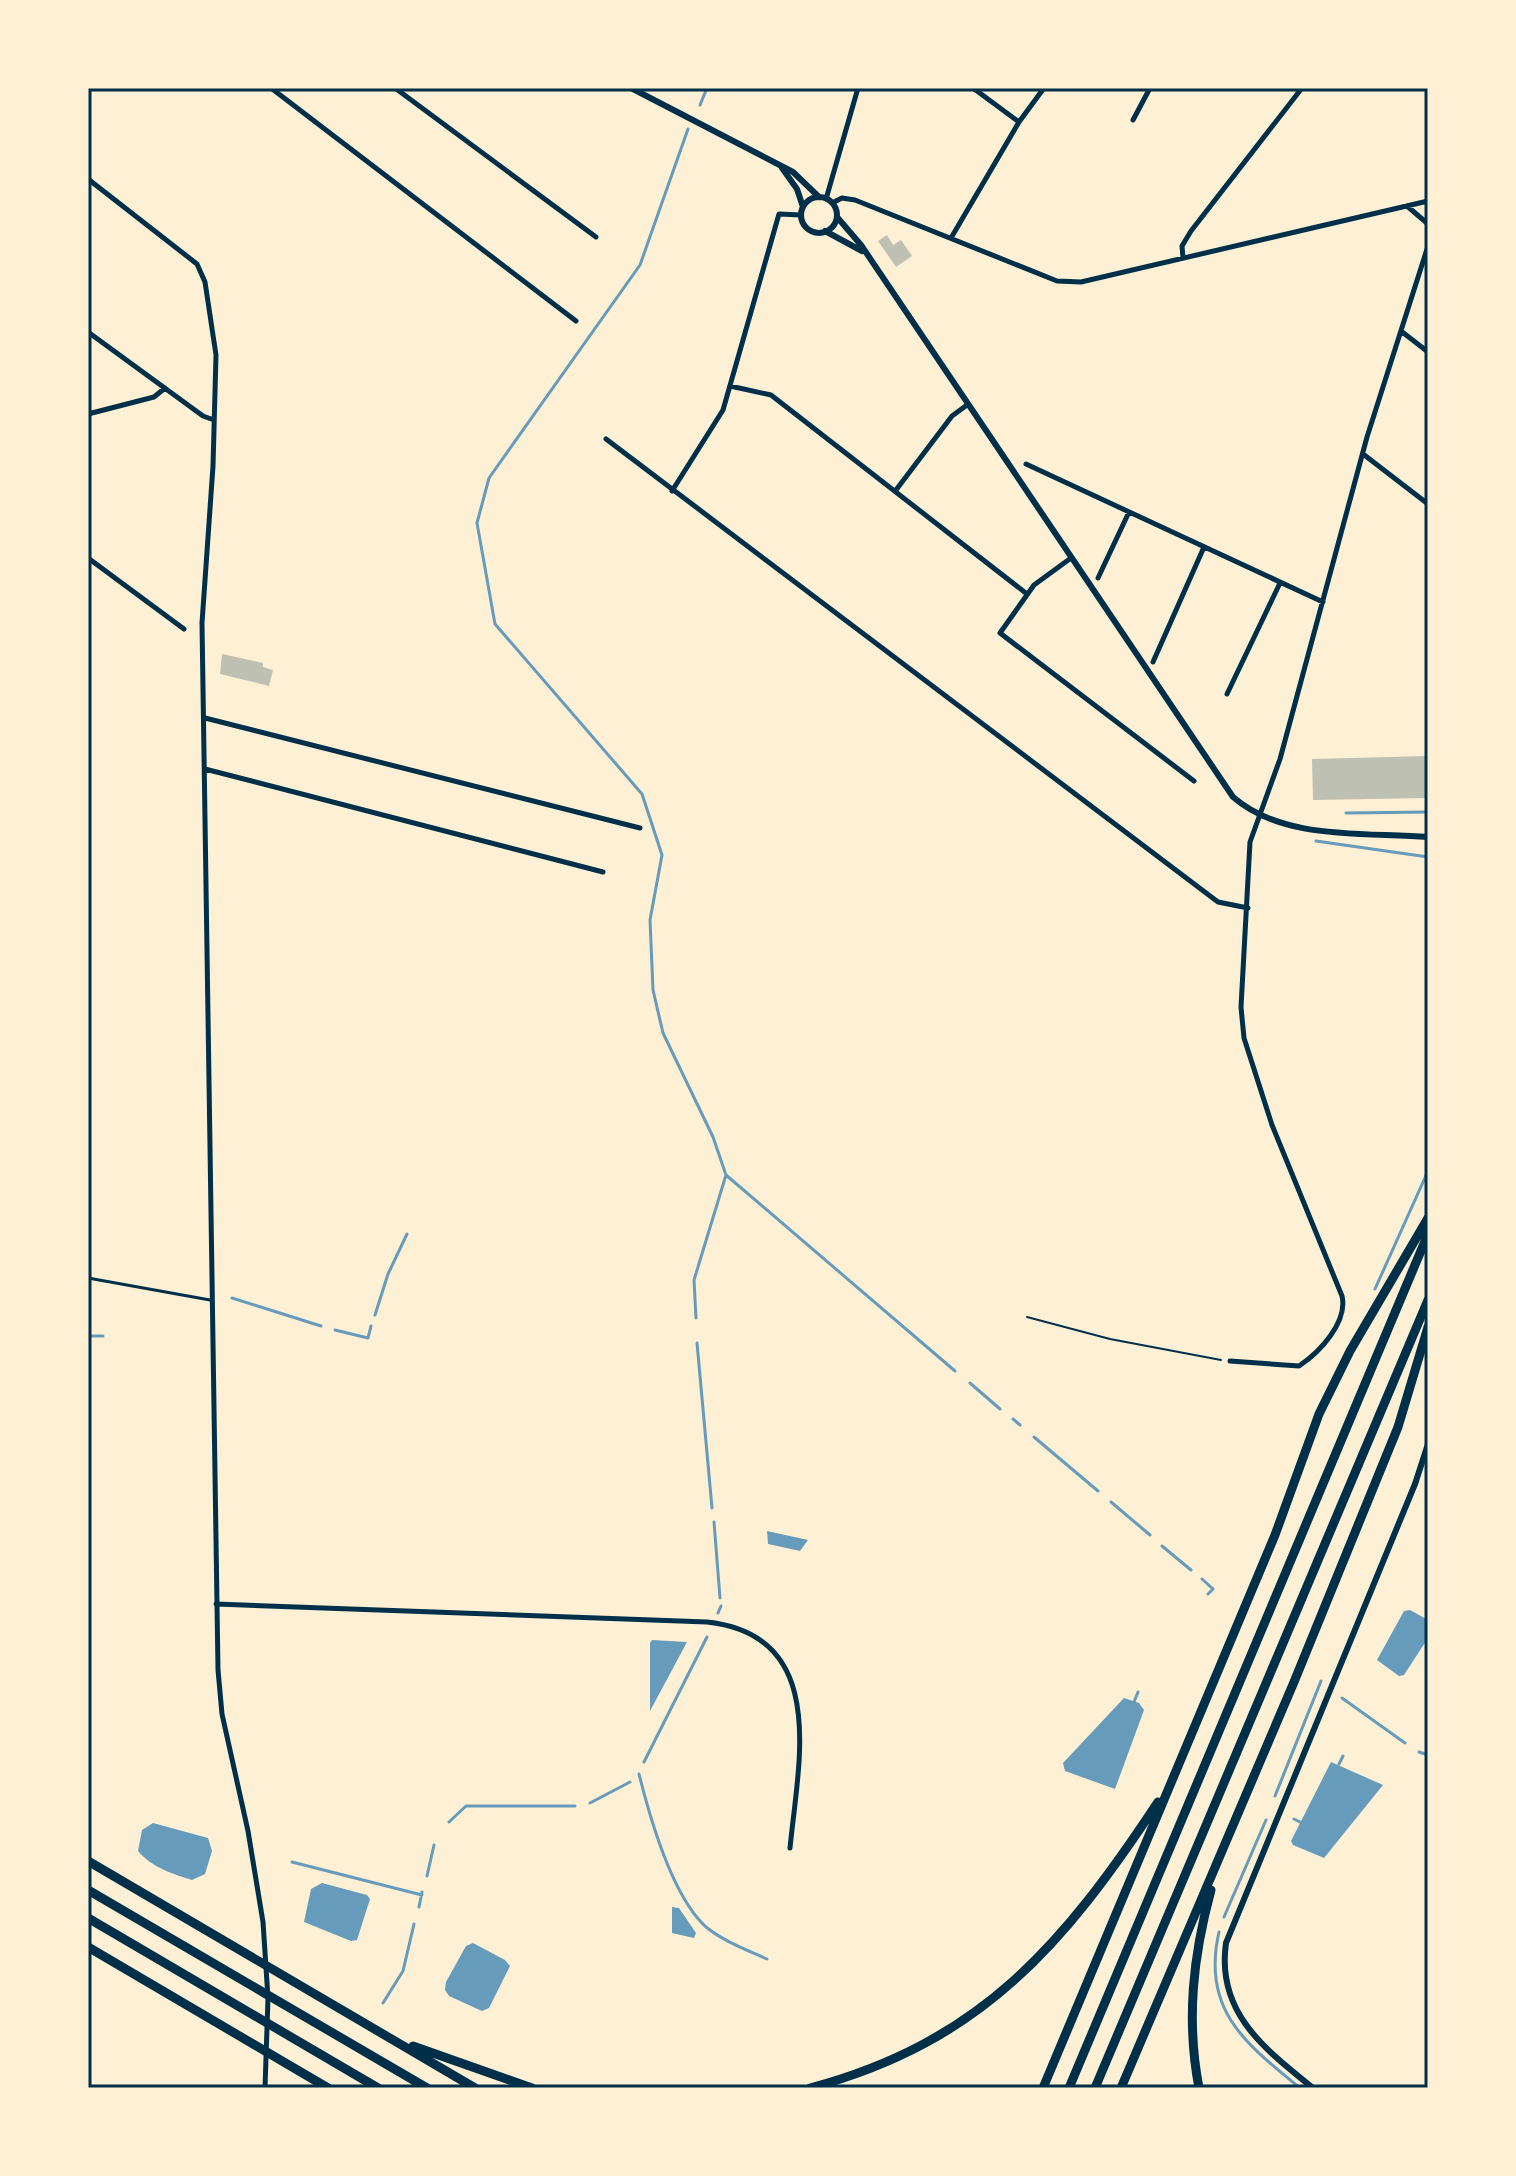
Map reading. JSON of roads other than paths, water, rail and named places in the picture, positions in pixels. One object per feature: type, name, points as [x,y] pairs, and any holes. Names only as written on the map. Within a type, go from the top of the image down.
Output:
[{"type":"highway","points":[[1043,2088],[1275,1535],[1319,1414],[1350,1351],[1428,1218]]},
{"type":"highway","points":[[1069,2088],[1428,1234]]},
{"type":"highway","points":[[1095,2088],[1428,1300]]},
{"type":"highway","points":[[1121,2088],[1218,1863],[1398,1427],[1428,1327]]},
{"type":"highway","points":[[810,2088],[843,2079],[918,2046],[1005,1990],[1080,1914],[1171,1782]]},
{"type":"highway","points":[[88,1861],[475,2088]]},
{"type":"highway","points":[[1199,2088],[1192,2043],[1192,1991],[1200,1932],[1218,1863]]},
{"type":"highway","points":[[88,1890],[427,2088]]},
{"type":"highway","points":[[88,1918],[378,2088]]},
{"type":"highway","points":[[88,1947],[328,2088]]},
{"type":"highway","points":[[387,2036],[532,2088]]},
{"type":"street","points":[[271,88],[576,321]]},
{"type":"street","points":[[395,88],[596,237]]},
{"type":"street","points":[[631,88],[793,172],[826,199],[861,245],[862,251],[1222,784],[1258,815],[1296,827],[1426,837]]},
{"type":"street","points":[[826,199],[858,88]]},
{"type":"street","points":[[973,88],[1019,122]]},
{"type":"street","points":[[951,238],[1019,122],[1044,88]]},
{"type":"street","points":[[1133,120],[1150,88]]},
{"type":"street","points":[[1183,258],[1182,246],[1191,231],[1302,88]]},
{"type":"street","points":[[781,167],[797,189],[809,229],[825,231],[862,251]]},
{"type":"street","points":[[88,179],[199,267],[216,355],[215,420],[202,614],[216,1604],[222,1714],[248,1831],[263,1922],[268,1998],[265,2088]]},
{"type":"street","points":[[672,491],[721,414],[778,215],[802,211],[826,199],[855,200],[1057,281],[1081,282],[1428,201]]},
{"type":"street","points":[[1406,206],[1428,224]]},
{"type":"street","points":[[825,231],[837,217]]},
{"type":"street","points":[[1230,1361],[1288,1368],[1306,1361],[1341,1321],[1343,1299],[1272,1125],[1247,1051],[1241,1007],[1250,842],[1280,759],[1363,454],[1428,246]]},
{"type":"street","points":[[1401,331],[1428,352]]},
{"type":"street","points":[[88,332],[215,420]]},
{"type":"street","points":[[730,386],[771,395],[1027,594]]},
{"type":"street","points":[[88,414],[154,397],[165,388]]},
{"type":"street","points":[[896,490],[952,416],[967,405]]},
{"type":"street","points":[[606,439],[1218,902],[1248,908]]},
{"type":"street","points":[[1363,454],[1428,504]]},
{"type":"street","points":[[1026,464],[1323,602]]},
{"type":"street","points":[[1098,578],[1129,512]]},
{"type":"street","points":[[1153,662],[1204,547]]},
{"type":"street","points":[[88,558],[184,629]]},
{"type":"street","points":[[1071,558],[1040,580],[1027,594],[1002,627],[1002,636],[1194,781]]},
{"type":"street","points":[[1227,694],[1280,583]]},
{"type":"street","points":[[205,718],[640,828]]},
{"type":"street","points":[[205,769],[603,872]]},
{"type":"street","points":[[1313,2088],[1254,2038],[1239,2017],[1226,1980],[1226,1943],[1428,1444]]},
{"type":"street","points":[[216,1604],[707,1622],[738,1630],[771,1650],[790,1676],[797,1694],[802,1728],[790,1848]]},
{"type":"lane","points":[[88,1278],[214,1300]]},
{"type":"water","points":[[767,1531],[808,1540],[800,1551],[768,1544]]},
{"type":"water","points":[[1410,1610],[1428,1620],[1428,1638],[1404,1675],[1399,1676],[1377,1660],[1404,1611]]},
{"type":"water","points":[[652,1640],[687,1642],[650,1711],[650,1643]]},
{"type":"water","points":[[1124,1698],[1139,1703],[1144,1710],[1115,1789],[1065,1771],[1063,1763]]},
{"type":"water","points":[[1331,1762],[1383,1785],[1324,1858],[1293,1845],[1291,1841]]},
{"type":"water","points":[[153,1823],[208,1838],[212,1851],[205,1874],[192,1880],[143,1857],[138,1851],[142,1830]]},
{"type":"water","points":[[322,1883],[367,1895],[370,1899],[357,1940],[351,1941],[304,1922],[311,1889]]},
{"type":"water","points":[[672,1907],[679,1908],[696,1933],[694,1938],[672,1933]]},
{"type":"water","points":[[473,1943],[505,1960],[510,1966],[489,2008],[482,2011],[449,1996],[445,1990],[446,1982],[466,1946]]},
{"type":"waterway","points":[[700,105],[707,88]]},
{"type":"waterway","points":[[688,129],[640,265],[489,478],[477,523],[495,624],[642,794],[662,855],[650,920],[653,990],[663,1033],[713,1137],[726,1175],[694,1280],[696,1318]]},
{"type":"waterway","points":[[1346,813],[1428,812]]},
{"type":"waterway","points":[[1316,841],[1428,857]]},
{"type":"waterway","points":[[1375,1289],[1428,1171]]},
{"type":"waterway","points":[[726,1175],[955,1371]]},
{"type":"waterway","points":[[375,1315],[388,1274],[407,1234]]},
{"type":"waterway","points":[[232,1298],[321,1326]]},
{"type":"waterway","points":[[335,1330],[368,1338],[371,1326]]},
{"type":"waterway","points":[[88,1336],[103,1336]]},
{"type":"waterway","points":[[697,1343],[712,1508]]},
{"type":"waterway","points":[[970,1383],[1000,1409]]},
{"type":"waterway","points":[[1013,1419],[1020,1425]]},
{"type":"waterway","points":[[1034,1437],[1098,1491]]},
{"type":"waterway","points":[[1111,1502],[1150,1535]]},
{"type":"waterway","points":[[714,1522],[720,1598]]},
{"type":"waterway","points":[[1162,1546],[1191,1570]]},
{"type":"waterway","points":[[1202,1579],[1213,1589],[1208,1594]]},
{"type":"waterway","points":[[718,1613],[721,1606]]},
{"type":"waterway","points":[[644,1762],[707,1637]]},
{"type":"waterway","points":[[1275,1796],[1321,1681]]},
{"type":"waterway","points":[[1134,1702],[1138,1692]]},
{"type":"waterway","points":[[1342,1698],[1405,1743]]},
{"type":"waterway","points":[[1419,1752],[1428,1755]]},
{"type":"waterway","points":[[1339,1764],[1343,1756]]},
{"type":"waterway","points":[[639,1774],[664,1855],[694,1913],[720,1937],[767,1959]]},
{"type":"waterway","points":[[590,1803],[630,1782]]},
{"type":"waterway","points":[[449,1822],[466,1806],[575,1806]]},
{"type":"waterway","points":[[1294,1819],[1300,1822]]},
{"type":"waterway","points":[[1224,1917],[1266,1820]]},
{"type":"waterway","points":[[427,1876],[434,1845]]},
{"type":"waterway","points":[[292,1862],[422,1895]]},
{"type":"waterway","points":[[419,1907],[422,1892]]},
{"type":"waterway","points":[[383,2003],[403,1971],[414,1924]]},
{"type":"waterway","points":[[1219,1932],[1215,1959],[1216,1983],[1222,2004],[1246,2040],[1300,2088]]}]
